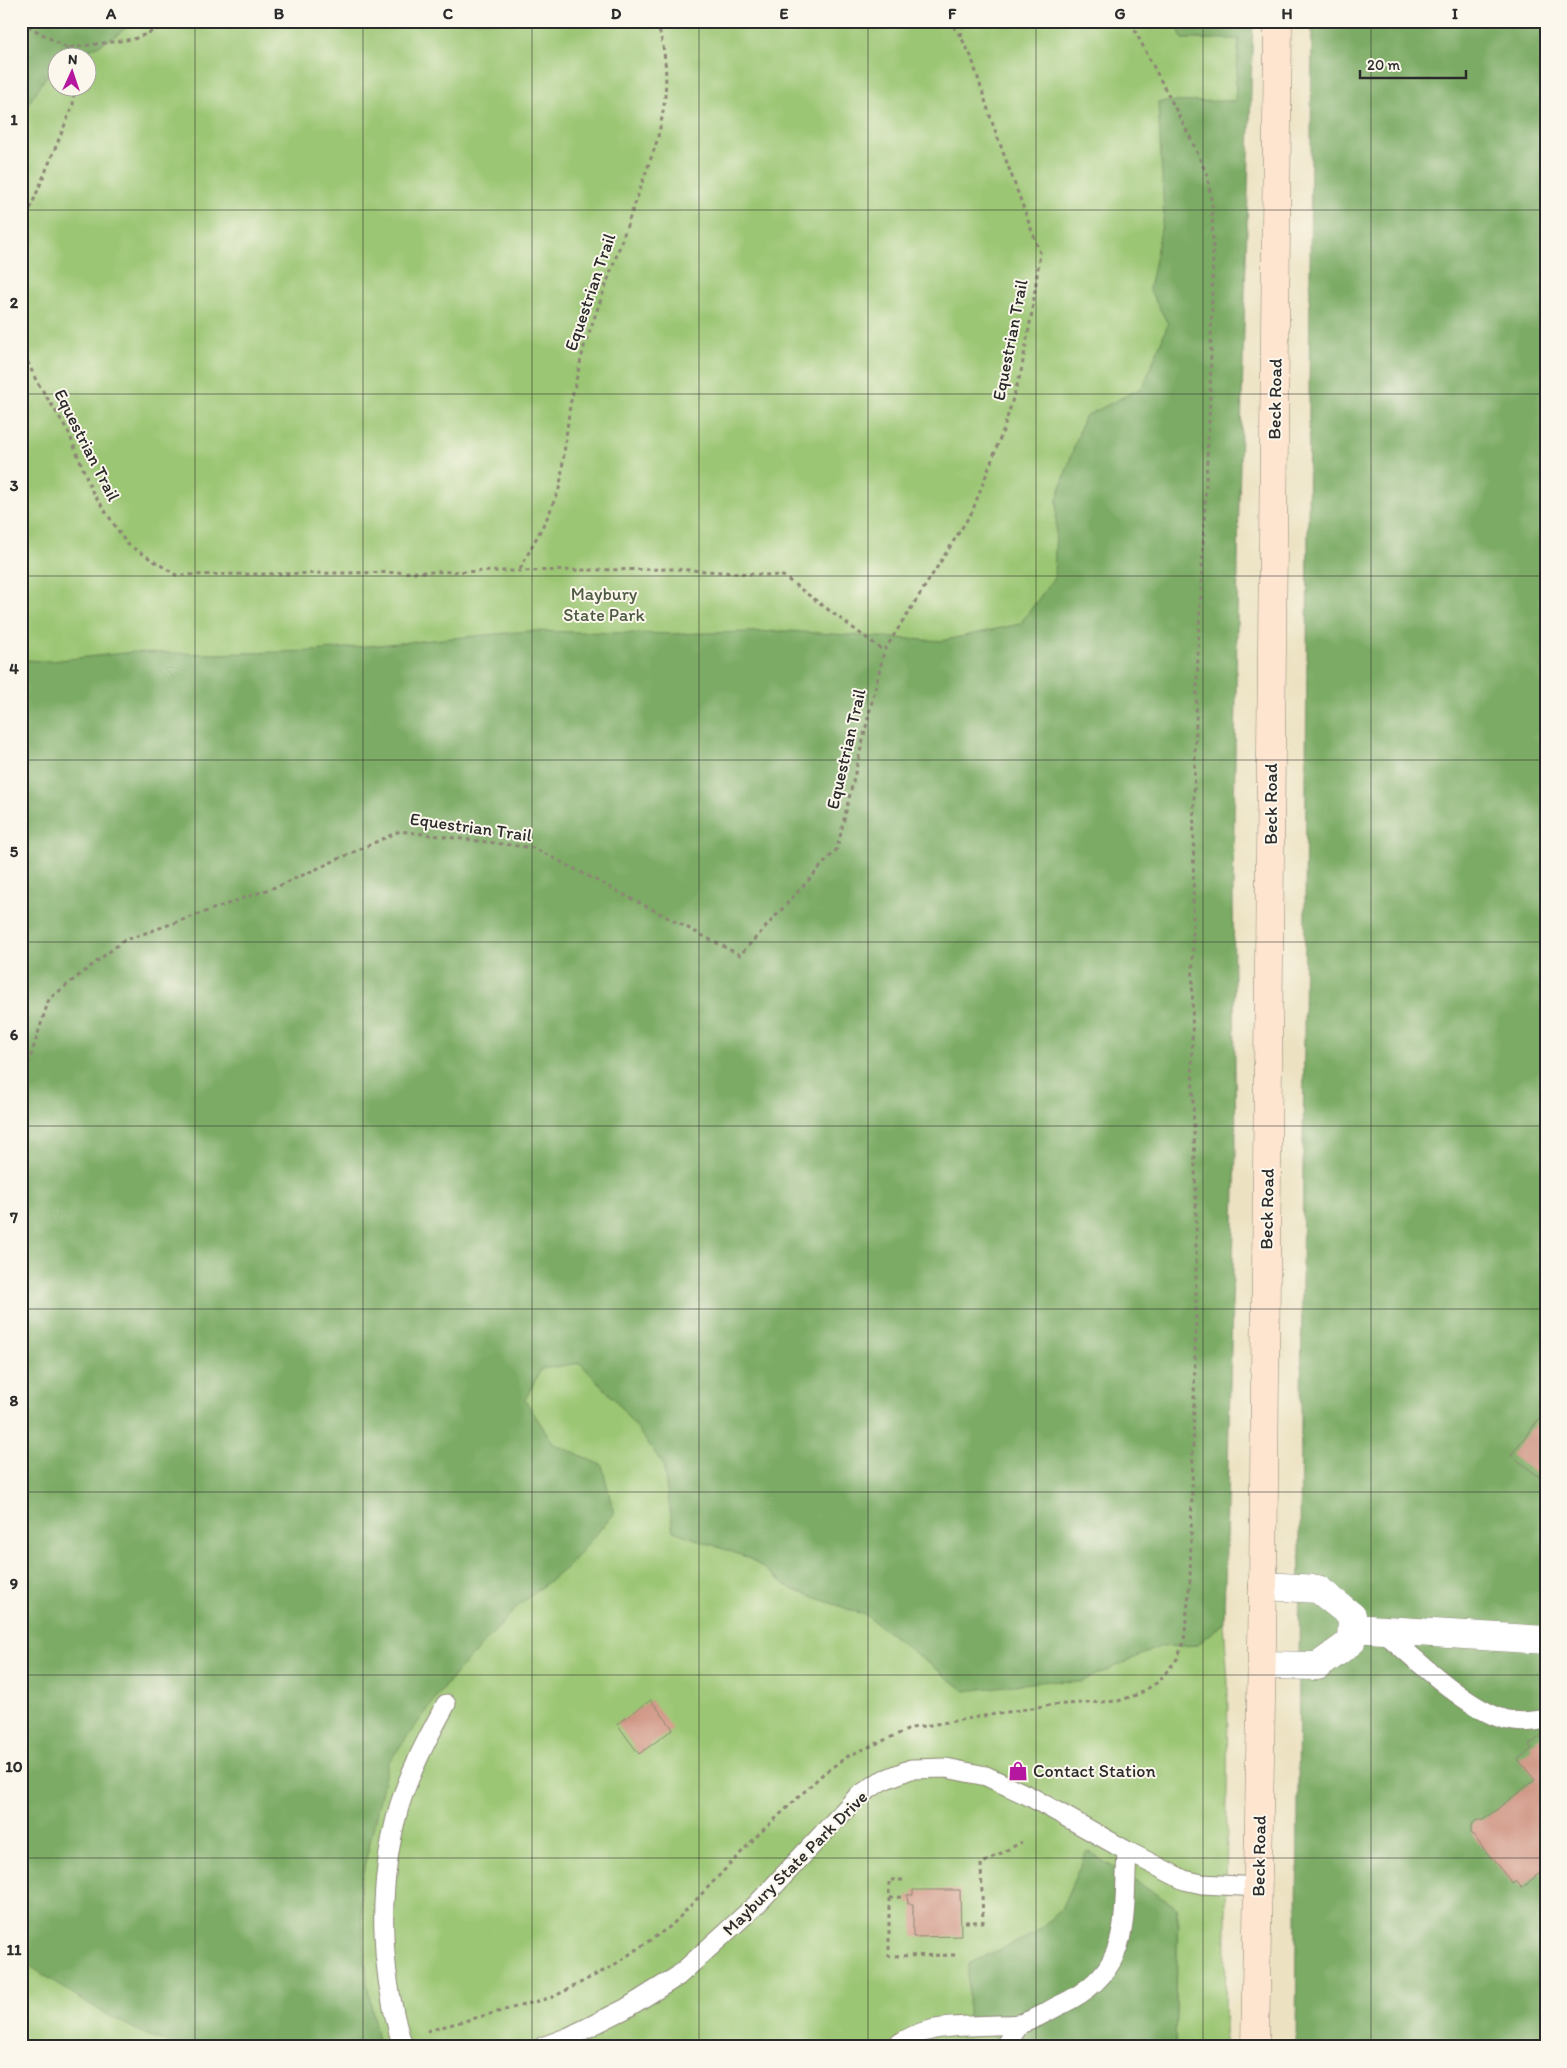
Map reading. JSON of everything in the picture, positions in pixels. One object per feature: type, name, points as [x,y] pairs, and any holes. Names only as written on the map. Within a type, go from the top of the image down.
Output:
[{"type":"main road","name":"Beck Road","points":[[1255,2047],[1264,1586],[1278,21]]},
{"type":"street","points":[[1262,1665],[1318,1666],[1351,1642],[1352,1628],[1352,1616],[1318,1589],[1264,1586]]},
{"type":"street","points":[[1352,1628],[1546,1640]]},
{"type":"lane","points":[[1381,1630],[1469,1702],[1487,1713],[1505,1720],[1521,1722],[1546,1719]]},
{"type":"lane","points":[[401,2043],[384,1942],[385,1876],[399,1806],[420,1754],[446,1704]]},
{"type":"lane","name":"Maybury State Park Drive","points":[[542,2047],[569,2037],[625,2009],[678,1976],[757,1904],[857,1797],[895,1774],[929,1767],[966,1770],[986,1776],[1029,1796],[1126,1851],[1189,1882],[1259,1886]]},
{"type":"lane","points":[[894,2047],[910,2036],[932,2028],[1020,2024],[1076,1998],[1094,1986],[1109,1969],[1119,1945],[1123,1922],[1126,1851]]},
{"type":"lane","points":[[1004,2047],[1020,2024]]},
{"type":"path","points":[[21,22],[67,48],[134,39],[177,21]]},
{"type":"path","name":"Equestrian Trail","points":[[520,569],[549,514],[560,486],[570,405],[584,347],[656,144],[664,114],[667,78],[663,40],[656,21]]},
{"type":"path","name":"Equestrian Trail","points":[[21,1088],[49,999],[123,941],[280,885],[400,831],[534,848],[740,955],[837,849],[884,651],[956,540],[984,482],[1004,428],[1021,372],[1040,253],[992,122],[971,56],[961,37],[949,21]]},
{"type":"path","points":[[961,37],[964,21]]},
{"type":"path","points":[[356,2047],[401,2043],[552,1997],[611,1967],[672,1926],[764,1830],[824,1773],[848,1756],[912,1728],[1050,1705],[1118,1701],[1139,1694],[1158,1682],[1177,1659],[1184,1642],[1190,1582],[1196,1312],[1196,1164],[1192,1063],[1194,793],[1198,650],[1210,398],[1212,203],[1206,174],[1191,139],[1130,21]]},
{"type":"path","points":[[21,231],[73,105],[73,98]]},
{"type":"path","name":"Equestrian Trail","points":[[21,346],[36,380],[68,431],[92,491],[126,544],[176,575],[520,569],[674,569],[783,576],[884,651]]},
{"type":"path","points":[[965,1922],[983,1922],[981,1864],[1022,1842]]},
{"type":"path","points":[[903,1880],[889,1880],[889,1956],[959,1955]]},
{"type":"path","points":[[889,1898],[902,1897]]},
{"type":"green space","name":"Maybury State Park","points":[[21,21],[1198,21],[1198,39],[1239,38],[1235,101],[1197,102],[1173,1646],[1198,1645],[1224,1622],[1228,1682],[1225,2047],[1175,2047],[1178,1908],[1169,2047],[21,2047]]},
{"type":"green space","points":[[21,21],[134,21],[118,34],[94,48],[48,48],[48,74],[21,115]]},
{"type":"green space","points":[[1176,21],[1253,21],[1239,501],[1233,889],[1236,1151],[1224,1622],[1198,1645],[1159,1647],[1080,1682],[1048,1681],[965,1691],[867,1616],[792,1589],[749,1558],[673,1531],[663,1464],[617,1402],[580,1363],[541,1369],[525,1400],[554,1444],[602,1465],[614,1514],[566,1568],[519,1605],[448,1682],[388,1763],[360,1885],[367,1983],[379,2047],[178,2047],[117,2020],[77,1997],[21,1960],[21,660],[51,661],[133,652],[213,654],[313,651],[529,631],[672,634],[787,631],[941,641],[1020,624],[1054,578],[1057,499],[1084,417],[1143,387],[1168,324],[1149,289],[1164,215],[1158,102],[1235,101],[1239,39],[1182,39]]},
{"type":"green space","points":[[1312,21],[1546,21],[1546,2047],[1296,2047]]},
{"type":"green space","points":[[1087,1851],[1178,1908],[1175,2047],[1000,2047],[1001,2041],[968,2016],[968,1964],[1034,1934],[1061,1909]]},
{"type":"building","points":[[1546,1410],[1546,1482],[1511,1455]]},
{"type":"building","points":[[651,1700],[673,1729],[639,1754],[617,1724]]},
{"type":"building","points":[[1546,1732],[1546,1868],[1521,1888],[1515,1881],[1512,1883],[1474,1837],[1471,1832],[1471,1825],[1477,1820],[1483,1820],[1535,1780],[1518,1759],[1532,1749],[1529,1745]]},
{"type":"building","name":"Contact Station","points":[[1017,1764],[1025,1768],[1020,1778],[1012,1774]]},
{"type":"building","points":[[913,1890],[960,1890],[961,1936],[913,1937],[913,1904],[908,1904],[907,1895],[913,1895]]},
{"type":"place","name":"Contact Station","points":[[1018,1771]]}]
